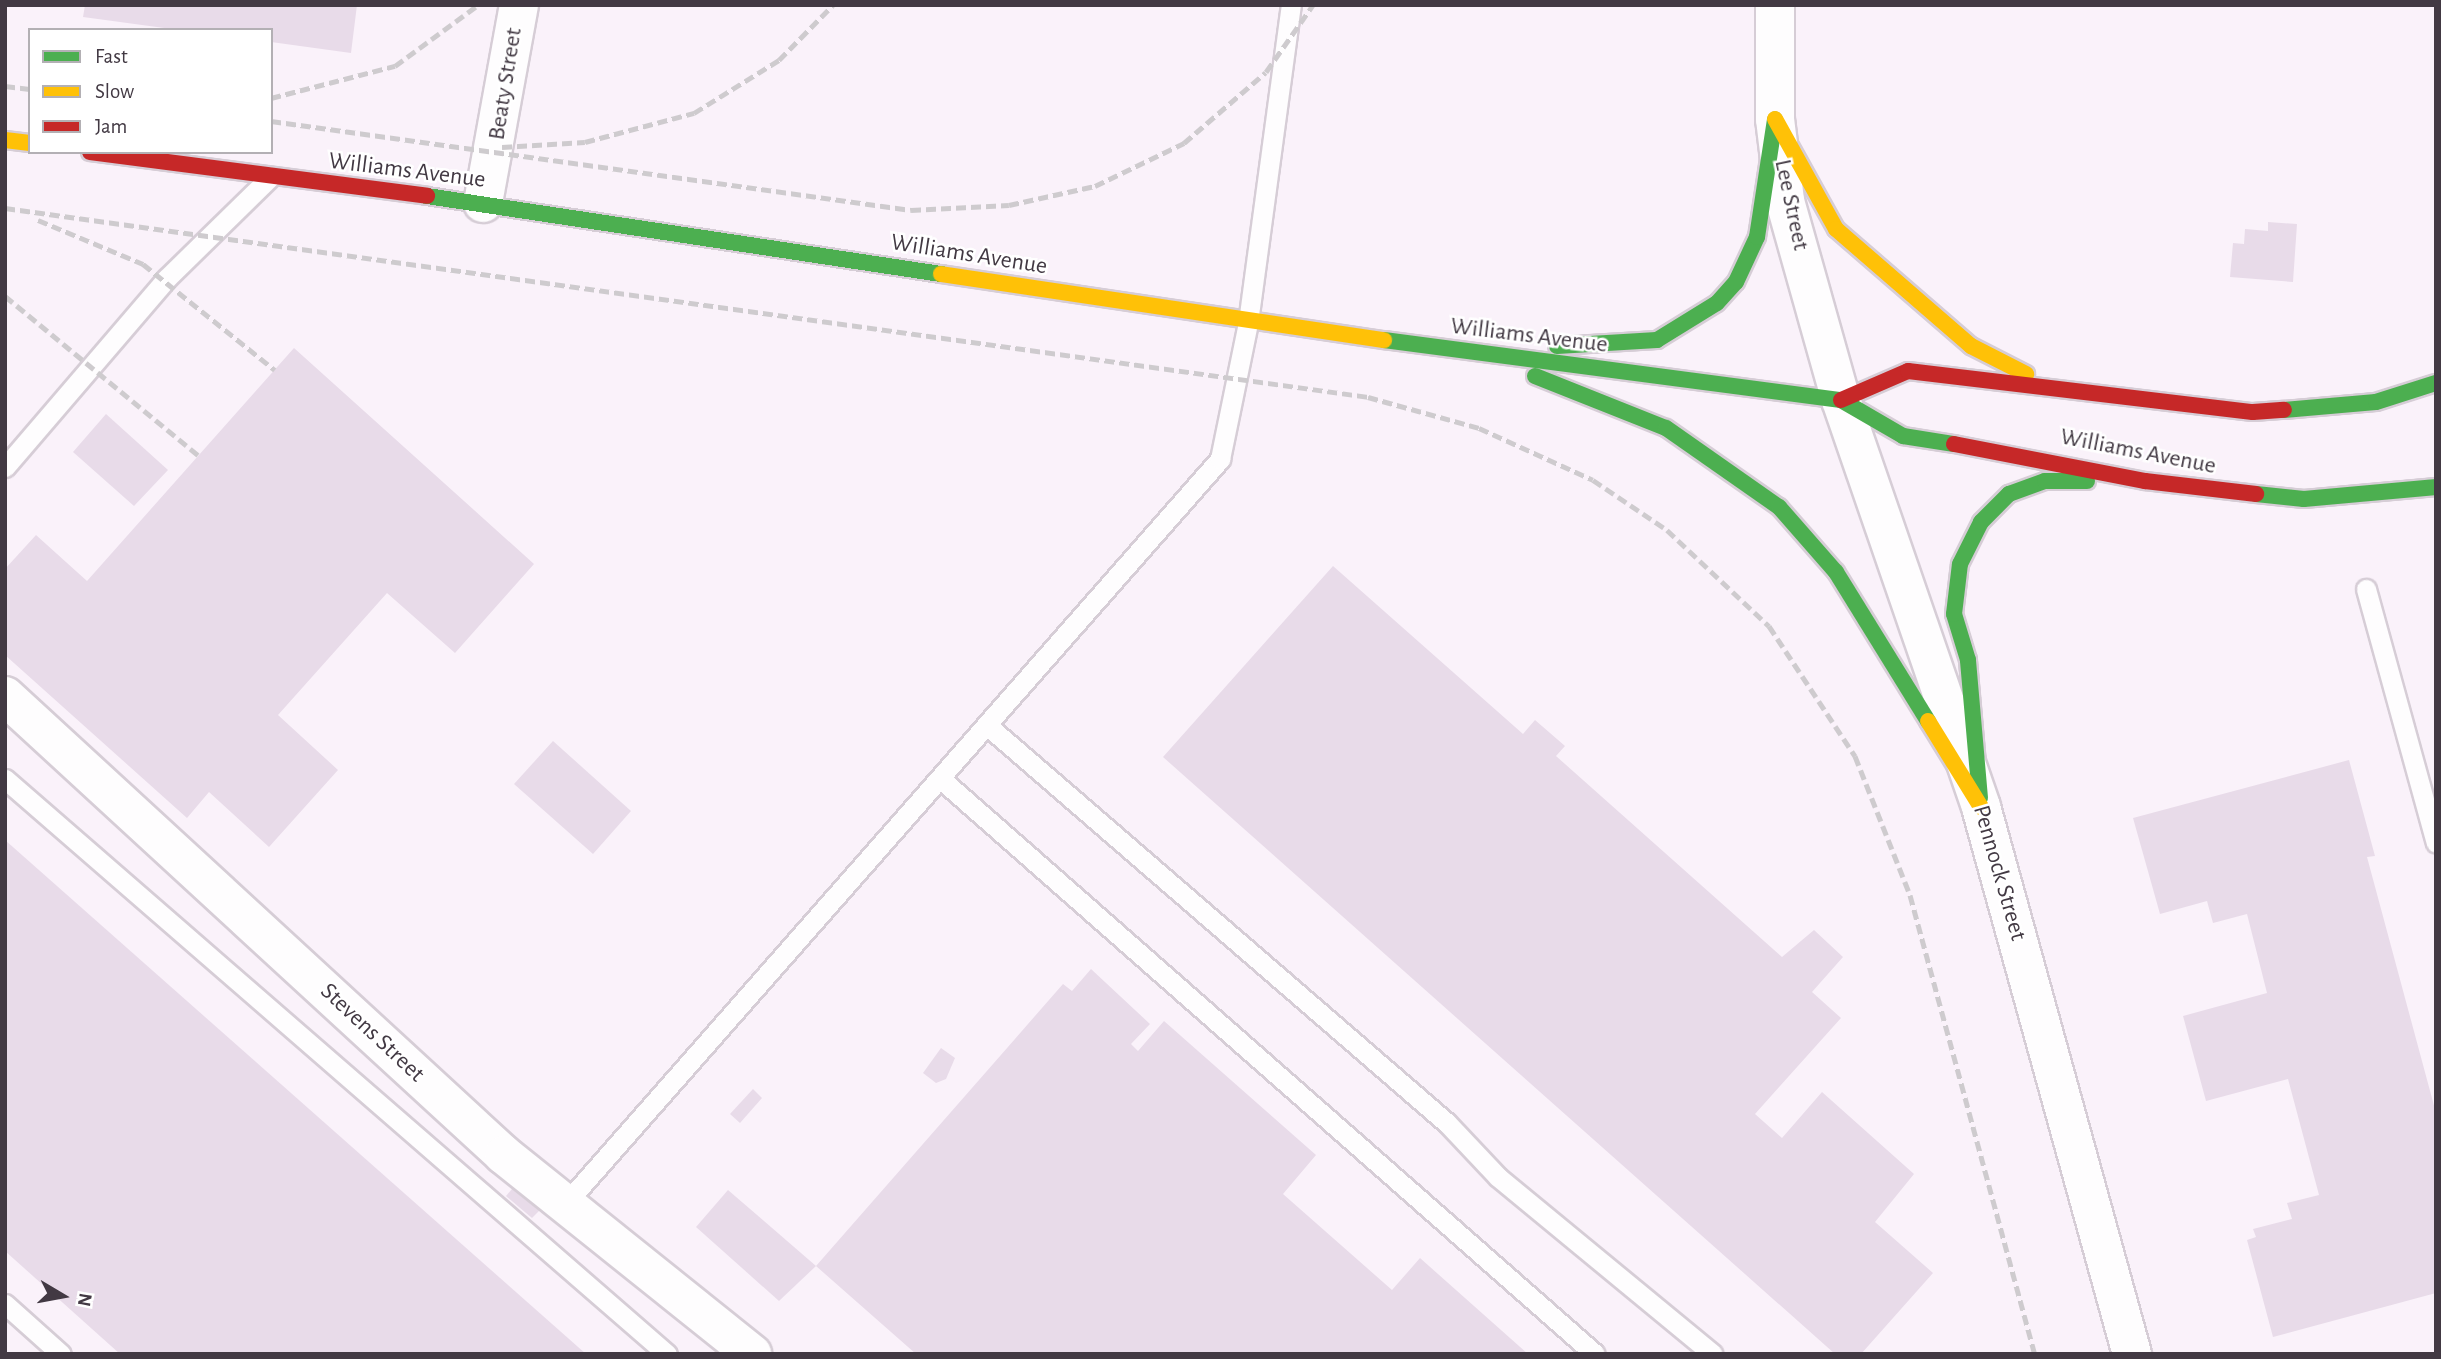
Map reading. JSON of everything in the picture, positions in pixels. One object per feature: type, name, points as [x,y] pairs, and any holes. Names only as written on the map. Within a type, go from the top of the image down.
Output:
[{"type":"street","name":"Beaty Street","points":[[483,203],[519,5]]},
{"type":"street","name":"Lee Street","points":[[1775,5],[1775,119],[1786,201],[1841,400]]},
{"type":"street","points":[[1468,352],[1657,340],[1700,318],[1747,263],[1775,119]]},
{"type":"street","points":[[1775,119],[1813,197],[1880,272],[1971,345],[2054,384]]},
{"type":"street","points":[[5,140],[28,143]]},
{"type":"street","name":"Williams Avenue","points":[[104,154],[483,203],[1248,322],[1841,400],[1903,436],[2050,458],[2146,481],[2304,499],[2436,487]]},
{"type":"street","points":[[1468,352],[1666,428],[1779,507],[1836,572],[1981,807]]},
{"type":"street","points":[[1841,400],[1908,371],[2054,384],[2253,412],[2376,402],[2436,383]]},
{"type":"street","name":"Pennock Street","points":[[1841,400],[1981,807],[2132,1354]]},
{"type":"street","points":[[1981,807],[1968,660],[1954,614],[1954,587],[1968,541],[1996,504],[2025,485],[2146,481]]},
{"type":"street","name":"Stevens Street","points":[[5,696],[504,1155],[752,1354]]},
{"type":"lane","points":[[566,1203],[943,780],[1220,459],[1248,322],[1291,5]]},
{"type":"lane","points":[[5,467],[166,279],[270,177]]},
{"type":"lane","points":[[2366,589],[2436,843]]},
{"type":"lane","points":[[989,727],[1447,1123],[1498,1177],[1713,1354]]},
{"type":"lane","points":[[5,779],[667,1354]]},
{"type":"lane","points":[[943,780],[1595,1354]]},
{"type":"lane","points":[[5,1304],[61,1354]]},
{"type":"building","points":[[85,5],[357,5],[351,53],[273,42],[273,28],[164,28],[83,17]]},
{"type":"building","points":[[2268,222],[2297,224],[2293,282],[2230,277],[2233,243],[2244,244],[2245,229],[2268,231]]},
{"type":"building","points":[[294,348],[534,564],[455,653],[387,593],[278,715],[338,770],[269,847],[209,792],[187,818],[5,655],[5,569],[36,535],[87,581]]},
{"type":"building","points":[[106,414],[168,470],[134,506],[73,452]]},
{"type":"building","points":[[1333,566],[1523,734],[1535,720],[1565,746],[1556,756],[1782,957],[1814,930],[1843,957],[1812,992],[1841,1018],[1755,1114],[1782,1138],[1822,1092],[1914,1174],[1875,1222],[1933,1273],[1861,1354],[1835,1354],[1163,757]]},
{"type":"building","points":[[553,741],[631,811],[593,854],[514,784]]},
{"type":"building","points":[[2349,760],[2375,856],[2367,857],[2436,1113],[2436,1293],[2273,1337],[2247,1240],[2256,1237],[2253,1229],[2292,1219],[2287,1203],[2319,1195],[2288,1079],[2206,1101],[2183,1016],[2267,993],[2247,914],[2213,923],[2207,901],[2160,914],[2133,818]]},
{"type":"building","points":[[5,840],[586,1354],[120,1354],[5,1251]]},
{"type":"building","points":[[1091,969],[1150,1024],[1131,1044],[1138,1051],[1164,1021],[1316,1155],[1283,1194],[1392,1290],[1420,1258],[1528,1354],[916,1354],[816,1266],[1063,984],[1072,991]]},
{"type":"building","points":[[941,1048],[955,1058],[946,1079],[936,1083],[923,1073]]},
{"type":"building","points":[[753,1089],[762,1098],[740,1123],[730,1114]]},
{"type":"building","points":[[522,1177],[543,1207],[532,1218],[506,1196]]},
{"type":"building","points":[[728,1190],[816,1266],[779,1301],[696,1227]]},
{"type":"railway","points":[[273,97],[395,66],[478,5]]},
{"type":"railway","points":[[502,147],[585,142],[694,113],[779,60],[833,5]]},
{"type":"railway","points":[[273,121],[911,210],[1009,205],[1095,186],[1184,143],[1266,72],[1313,5]]},
{"type":"railway","points":[[5,86],[28,89]]},
{"type":"railway","points":[[5,208],[1368,397],[1479,428],[1593,480],[1667,530],[1769,626],[1855,756],[1910,895],[2035,1354]]},
{"type":"railway","points":[[38,220],[143,264],[275,370]]},
{"type":"railway","points":[[5,296],[199,456]]},
{"type":"traffic: fast","points":[[1557,346],[1657,340],[1717,303],[1736,282],[1757,237],[1775,119]]},
{"type":"traffic: fast","points":[[427,196],[941,274]]},
{"type":"traffic: fast","points":[[1384,340],[1841,400],[1903,436],[1954,444]]},
{"type":"traffic: fast","points":[[1535,376],[1666,428],[1779,507],[1836,572],[1928,721]]},
{"type":"traffic: fast","points":[[2284,410],[2376,402],[2436,383]]},
{"type":"traffic: fast","points":[[1980,798],[1968,660],[1954,614],[1960,564],[1981,522],[2009,494],[2045,481],[2087,481]]},
{"type":"traffic: fast","points":[[2256,494],[2304,499],[2436,487]]},
{"type":"traffic: slow","points":[[1775,119],[1836,229],[1971,346],[2026,374]]},
{"type":"traffic: slow","points":[[5,140],[28,143]]},
{"type":"traffic: slow","points":[[941,274],[1384,340]]},
{"type":"traffic: slow","points":[[1928,721],[1981,807]]},
{"type":"traffic: jam","points":[[105,154],[427,196]]},
{"type":"traffic: jam","points":[[1841,400],[1908,371],[2253,412],[2284,410]]},
{"type":"traffic: jam","points":[[1954,444],[2145,481],[2256,494]]}]
